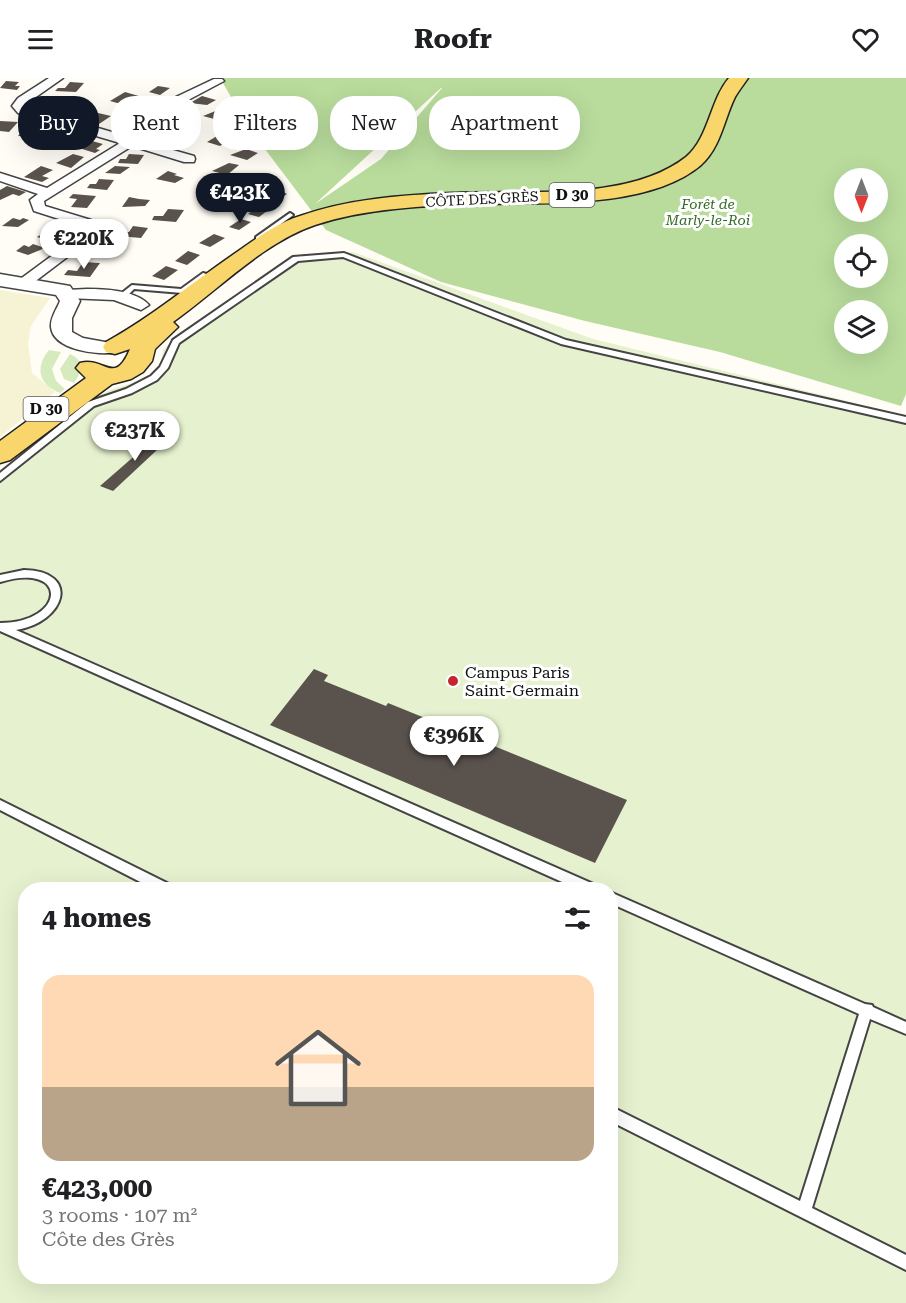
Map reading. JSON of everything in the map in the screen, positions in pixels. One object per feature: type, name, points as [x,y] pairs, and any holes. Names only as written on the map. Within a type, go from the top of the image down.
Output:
[{"type":"main road","name":"CÔTE DES GRÈS","points":[[350,211],[291,232],[274,243],[147,341],[139,356],[139,361],[130,370],[94,369],[93,354],[112,347],[150,327],[279,233],[307,220],[350,211],[452,199],[612,191],[659,180],[693,161],[705,148],[726,94],[739,78]]},
{"type":"main road","points":[[112,347],[131,349],[139,356]]},
{"type":"main road","name":"D 30","points":[[0,446],[94,369]]},
{"type":"main road","name":"D 30","points":[[0,454],[94,369]]},
{"type":"street","points":[[57,78],[18,106],[22,110],[111,136]]},
{"type":"street","points":[[187,96],[218,81]]},
{"type":"street","points":[[24,283],[92,233],[87,225],[61,219],[39,208],[37,200],[117,150]]},
{"type":"street","points":[[158,150],[189,159]]},
{"type":"street","points":[[0,177],[50,193]]},
{"type":"street","points":[[0,280],[63,290],[70,301],[60,326],[66,338],[78,344],[112,347]]},
{"type":"street","points":[[94,369],[51,338],[47,329],[50,318],[67,295],[88,292],[122,296],[141,305]]},
{"type":"lane","points":[[122,296],[132,287],[182,291],[290,215]]},
{"type":"lane","points":[[0,477],[91,404],[129,391],[154,378],[164,368],[176,342],[296,259],[344,255],[564,342],[906,420]]},
{"type":"lane","points":[[0,579],[24,573],[42,576],[54,585],[56,597],[50,610],[34,622],[22,626],[0,627]]},
{"type":"lane","points":[[0,627],[576,882]]},
{"type":"lane","points":[[0,804],[153,882]]},
{"type":"lane","points":[[618,900],[906,1028]]},
{"type":"lane","points":[[804,1211],[867,1009]]},
{"type":"lane","points":[[618,1117],[906,1263]]},
{"type":"shaded area","points":[[0,290],[50,298],[31,326],[28,344],[32,373],[55,392],[0,437]]},
{"type":"green space","name":"Forêt de Marly-le-Roi","points":[[220,78],[906,78],[906,394],[901,406],[720,352],[585,321],[441,282],[326,230],[266,150],[318,150],[318,96],[230,96]]},
{"type":"green space","name":"Campus Paris Saint-Germain","points":[[353,252],[593,339],[855,403],[906,418],[906,1303],[0,1303],[0,472],[96,397],[112,389],[146,379],[157,369],[162,360],[163,350],[178,334],[279,264],[302,256]]},
{"type":"green space","points":[[49,350],[61,352],[52,369],[56,381],[65,389],[60,393],[47,385],[41,374],[42,363]]},
{"type":"green space","points":[[70,354],[78,359],[81,366],[74,383],[64,379],[60,369]]},
{"type":"building","points":[[6,81],[19,82],[15,86],[20,86],[17,90],[0,88]]},
{"type":"building","points":[[70,82],[84,83],[76,92],[55,91],[58,88],[65,88]]},
{"type":"building","points":[[158,86],[170,88],[160,95],[149,92]]},
{"type":"building","points":[[125,92],[139,96],[118,96]]},
{"type":"building","points":[[201,97],[213,99],[213,102],[207,105],[201,104]]},
{"type":"building","points":[[213,112],[213,119],[203,116]]},
{"type":"building","points":[[99,113],[111,116],[99,124]]},
{"type":"building","points":[[0,121],[18,122],[9,132],[0,131]]},
{"type":"building","points":[[243,150],[258,153],[247,160],[230,155]]},
{"type":"building","points":[[73,154],[84,157],[71,168],[56,163]]},
{"type":"building","points":[[129,154],[144,155],[138,164],[118,163],[120,159],[126,159]]},
{"type":"building","points":[[229,163],[239,165],[227,175],[212,171]]},
{"type":"building","points":[[41,166],[53,170],[42,176],[49,178],[42,182],[24,177]]},
{"type":"building","points":[[115,166],[130,167],[120,174],[105,173]]},
{"type":"building","points":[[168,171],[184,178],[175,183],[156,179]]},
{"type":"building","points":[[209,178],[228,183],[214,194],[201,190],[210,184],[204,181]]},
{"type":"building","points":[[99,179],[114,180],[107,190],[87,188],[90,184],[96,184]]},
{"type":"building","points":[[7,186],[26,192],[19,196],[13,194],[0,200],[0,190]]},
{"type":"building","points":[[277,189],[287,194],[272,203],[262,198]]},
{"type":"building","points":[[73,194],[96,196],[87,208],[71,207],[77,199],[69,198]]},
{"type":"building","points":[[129,197],[150,200],[145,206],[122,207]]},
{"type":"building","points":[[260,205],[271,208],[259,217],[248,214]]},
{"type":"building","points":[[168,209],[184,210],[176,222],[152,220],[154,216],[163,216]]},
{"type":"building","points":[[13,218],[29,220],[18,227],[2,226]]},
{"type":"building","points":[[241,219],[251,222],[239,230],[229,227]]},
{"type":"building","points":[[133,226],[148,228],[141,238],[119,236],[122,232],[129,232]]},
{"type":"building","points":[[52,228],[64,232],[56,237],[61,238],[54,243],[37,237]]},
{"type":"building","points":[[214,234],[225,238],[210,247],[199,243]]},
{"type":"building","points":[[101,242],[114,243],[107,256],[88,254]]},
{"type":"building","points":[[33,244],[45,248],[28,255],[16,251],[24,245],[29,247]]},
{"type":"building","points":[[188,251],[200,255],[187,265],[175,261]]},
{"type":"building","points":[[83,262],[100,263],[90,277],[64,275],[68,270],[77,271]]},
{"type":"building","points":[[166,266],[178,270],[164,280],[152,276]]},
{"type":"building","points":[[162,432],[172,436],[113,491],[100,486]]},
{"type":"building","points":[[314,669],[328,675],[324,681],[386,706],[388,703],[627,800],[595,863],[270,725]]},
{"type":"place","name":"Campus Paris Saint-Germain","points":[[453,681]]}]
